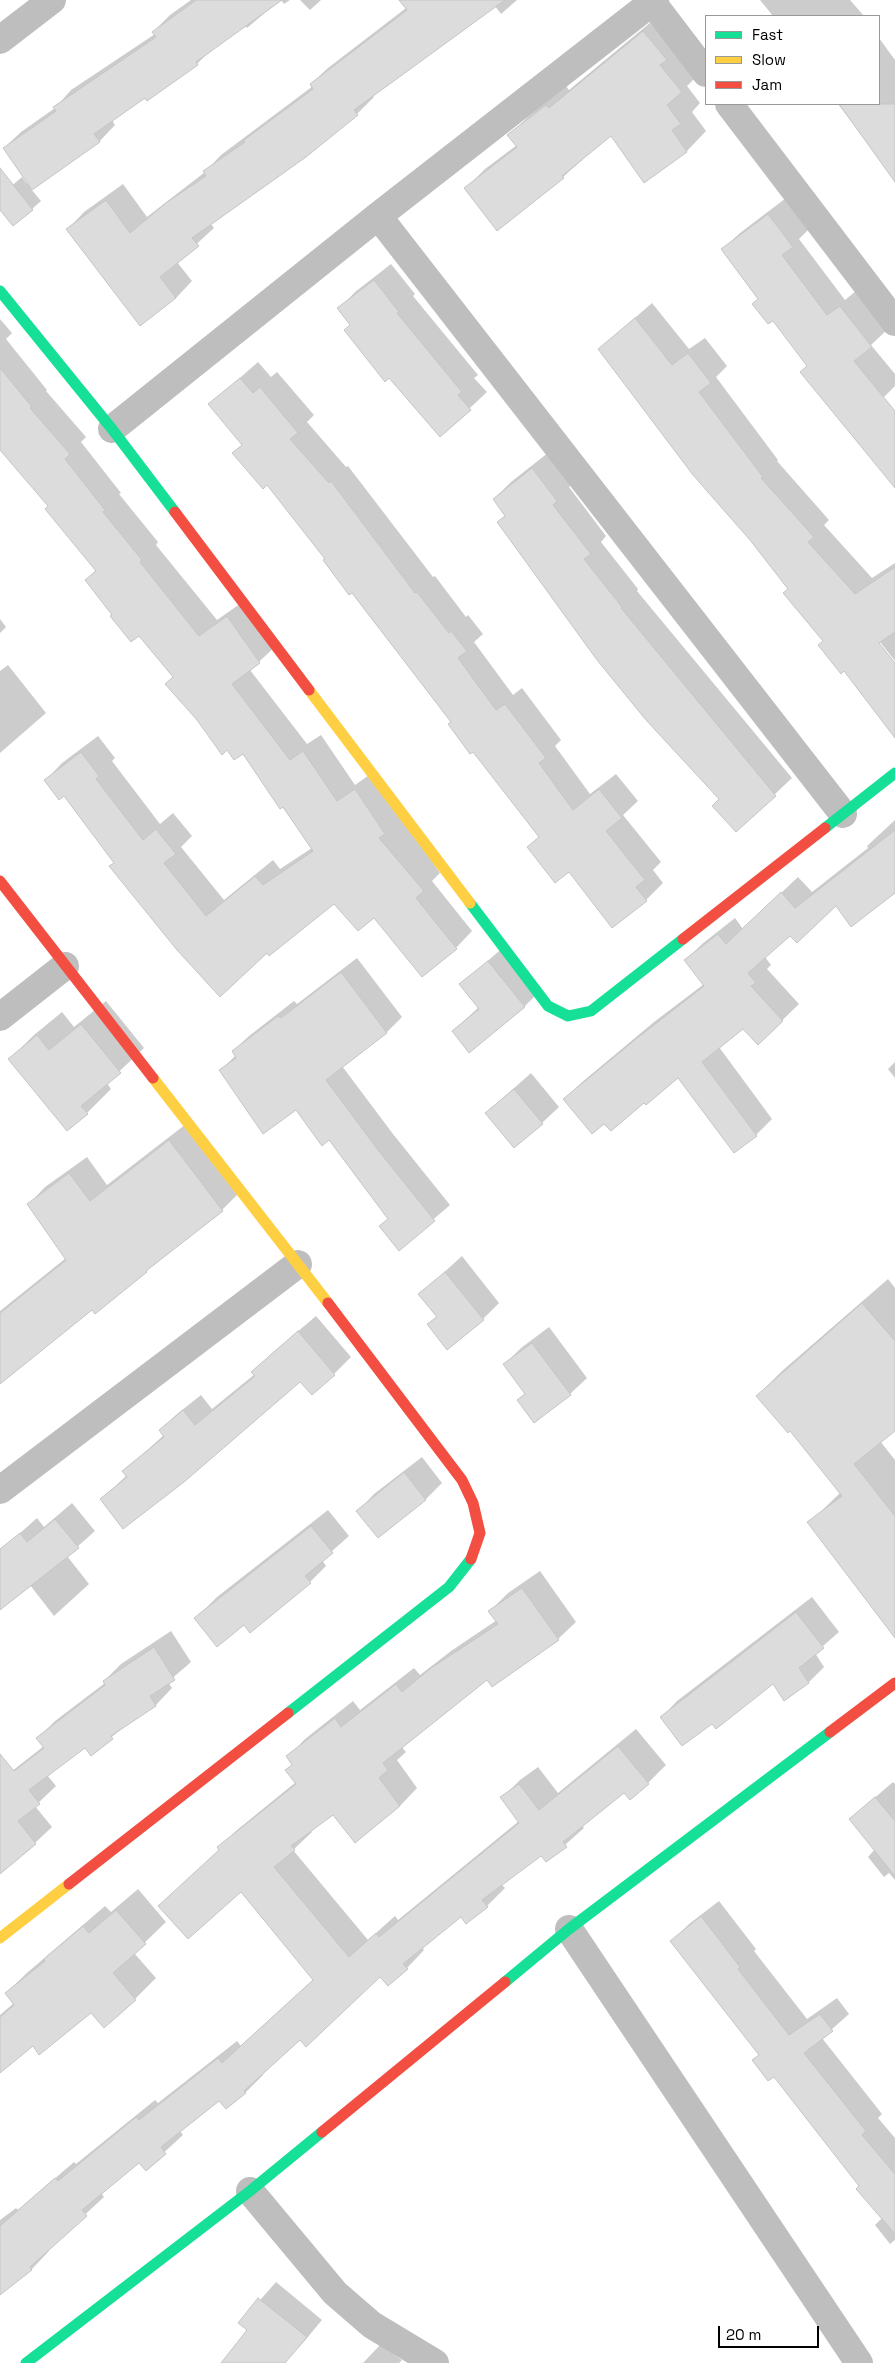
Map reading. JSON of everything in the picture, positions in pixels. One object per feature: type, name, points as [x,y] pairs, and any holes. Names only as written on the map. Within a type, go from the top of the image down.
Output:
[{"type":"street","points":[[0,40],[52,0]]},
{"type":"street","points":[[112,428],[378,216],[654,1],[705,73]]},
{"type":"street","points":[[730,105],[895,322]]},
{"type":"street","points":[[378,216],[843,814]]},
{"type":"street","points":[[0,290],[112,428],[548,1006],[568,1016],[591,1011],[895,773]]},
{"type":"street","points":[[0,881],[298,1264],[462,1480],[473,1503],[480,1533],[470,1562],[449,1587],[0,1938]]},
{"type":"street","points":[[0,1018],[65,966]]},
{"type":"street","points":[[0,1490],[298,1264]]},
{"type":"street","points":[[26,2363],[250,2191],[569,1928],[894,1687]]},
{"type":"street","points":[[569,1928],[859,2363]]},
{"type":"street","points":[[250,2191],[335,2293],[372,2325],[435,2363]]},
{"type":"building","points":[[196,0],[282,0],[196,62],[198,65],[147,101],[145,98],[94,134],[100,142],[32,190],[3,148],[56,111],[53,107],[156,37],[152,32]]},
{"type":"building","points":[[399,0],[505,0],[354,110],[358,115],[306,157],[192,238],[199,246],[160,277],[176,298],[140,326],[66,229],[106,200],[130,233],[167,202],[206,176],[203,171],[245,142],[244,140],[313,89],[310,84],[407,10]]},
{"type":"building","points":[[643,31],[667,60],[660,65],[682,92],[667,105],[681,124],[672,130],[687,152],[644,183],[611,136],[562,176],[564,178],[497,231],[464,188],[517,147],[507,135],[546,105],[549,108]]},
{"type":"building","points":[[895,104],[895,182],[840,105]]},
{"type":"building","points":[[0,168],[33,210],[13,226],[0,210]]},
{"type":"building","points":[[768,214],[793,247],[782,255],[827,315],[840,306],[872,347],[854,361],[895,411],[895,488],[800,372],[807,366],[773,321],[768,324],[752,304],[758,299],[721,249]]},
{"type":"building","points":[[374,280],[399,312],[397,313],[462,392],[458,395],[471,410],[440,437],[389,378],[385,382],[344,330],[350,325],[337,308]]},
{"type":"building","points":[[635,318],[672,365],[688,353],[711,383],[699,392],[763,477],[761,478],[814,537],[808,542],[855,594],[895,567],[895,632],[879,643],[895,663],[895,738],[844,671],[841,674],[818,645],[823,641],[783,593],[788,589],[750,540],[693,475],[598,349]]},
{"type":"building","points":[[0,368],[32,407],[30,408],[70,454],[65,459],[105,510],[103,512],[142,560],[140,562],[199,636],[227,616],[260,663],[232,684],[290,760],[303,751],[337,801],[355,789],[385,834],[379,838],[424,891],[416,898],[457,949],[422,977],[374,918],[358,931],[334,904],[269,956],[267,953],[220,997],[177,950],[109,866],[114,863],[64,796],[59,800],[44,780],[81,752],[99,776],[96,779],[143,840],[156,829],[176,854],[164,863],[206,916],[255,876],[263,885],[313,851],[283,807],[280,809],[243,754],[234,760],[227,750],[222,755],[197,720],[165,684],[173,677],[139,636],[131,642],[110,616],[112,615],[85,580],[96,571],[45,509],[48,506],[0,450]]},
{"type":"building","points":[[240,378],[253,393],[260,387],[298,433],[290,439],[329,483],[331,481],[415,593],[417,592],[449,633],[451,631],[467,651],[458,658],[496,710],[505,704],[546,758],[539,763],[573,810],[599,789],[622,818],[606,831],[645,880],[636,887],[647,901],[612,928],[569,872],[555,883],[527,847],[539,837],[473,752],[470,754],[448,724],[451,722],[352,593],[349,595],[323,560],[325,559],[267,485],[263,489],[232,453],[242,445],[208,404]]},
{"type":"building","points":[[532,468],[557,501],[553,505],[591,554],[584,559],[621,608],[776,796],[736,832],[712,806],[719,799],[646,720],[597,660],[497,522],[505,516],[493,499]]},
{"type":"building","points":[[895,830],[895,893],[851,927],[836,906],[797,943],[790,936],[748,973],[756,983],[751,986],[783,1021],[758,1045],[743,1029],[702,1062],[757,1136],[734,1153],[678,1078],[611,1131],[604,1124],[592,1134],[563,1099],[704,986],[684,960],[718,934],[726,944],[781,892],[795,908]]},
{"type":"building","points":[[488,961],[525,1007],[469,1053],[452,1031],[479,1009],[459,984]]},
{"type":"building","points":[[341,972],[387,1033],[326,1080],[378,1150],[435,1221],[399,1251],[379,1226],[388,1219],[329,1140],[322,1146],[296,1110],[263,1134],[219,1070],[236,1058],[232,1051],[278,1016],[281,1018]]},
{"type":"building","points":[[81,1024],[121,1073],[81,1106],[88,1114],[67,1131],[8,1059],[37,1035],[49,1050]]},
{"type":"building","points":[[514,1089],[543,1124],[514,1148],[485,1113]]},
{"type":"building","points":[[169,1140],[223,1211],[146,1271],[95,1314],[92,1310],[0,1384],[0,1313],[66,1260],[27,1204],[69,1173],[90,1201]]},
{"type":"building","points":[[445,1272],[484,1320],[447,1350],[427,1324],[437,1317],[418,1294]]},
{"type":"building","points":[[862,1303],[895,1341],[895,1431],[854,1464],[895,1516],[895,1638],[807,1522],[842,1496],[790,1431],[788,1433],[756,1396]]},
{"type":"building","points":[[298,1331],[335,1375],[312,1395],[300,1382],[184,1482],[123,1529],[100,1499],[127,1477],[122,1471],[164,1437],[159,1430],[183,1410],[195,1425],[255,1376],[251,1372]]},
{"type":"building","points":[[532,1343],[571,1395],[534,1423],[517,1400],[525,1394],[503,1364]]},
{"type":"building","points":[[404,1472],[426,1500],[378,1538],[356,1511]]},
{"type":"building","points":[[55,1519],[79,1548],[0,1610],[0,1549],[20,1533],[27,1542]]},
{"type":"building","points":[[311,1526],[333,1553],[305,1576],[311,1583],[250,1633],[244,1625],[217,1647],[194,1618]]},
{"type":"building","points":[[522,1588],[559,1640],[492,1687],[487,1680],[383,1763],[388,1770],[379,1778],[400,1806],[355,1843],[333,1815],[291,1846],[295,1850],[274,1867],[349,1957],[376,1933],[379,1937],[519,1823],[500,1797],[519,1784],[539,1810],[618,1746],[649,1784],[630,1800],[624,1793],[563,1842],[567,1847],[546,1862],[541,1856],[482,1900],[488,1907],[466,1924],[461,1917],[403,1964],[408,1969],[388,1986],[380,1977],[306,2047],[300,2040],[244,2091],[246,2093],[226,2109],[219,2101],[161,2147],[166,2154],[146,2171],[139,2163],[82,2210],[87,2216],[30,2267],[32,2270],[0,2295],[0,2226],[55,2178],[58,2181],[136,2117],[139,2120],[218,2058],[222,2063],[313,1980],[241,1892],[188,1939],[158,1906],[219,1850],[217,1847],[296,1784],[285,1770],[292,1765],[286,1756],[335,1718],[341,1727],[396,1684],[402,1692],[431,1668],[498,1624],[488,1611]]},
{"type":"building","points":[[796,1612],[824,1648],[799,1668],[809,1683],[784,1701],[773,1684],[716,1729],[712,1724],[682,1746],[660,1717]]},
{"type":"building","points":[[154,1647],[175,1680],[150,1696],[156,1706],[111,1736],[113,1739],[91,1756],[85,1748],[29,1790],[40,1804],[18,1821],[36,1844],[0,1874],[0,1754],[14,1771],[44,1748],[36,1738],[105,1685],[103,1681]]},
{"type":"building","points":[[875,1797],[895,1821],[895,1876],[849,1819]]},
{"type":"building","points":[[116,1910],[146,1944],[113,1973],[136,2000],[104,2028],[91,2013],[39,2055],[33,2046],[0,2073],[0,2017],[14,2005],[5,1993],[45,1961],[44,1959],[83,1926],[89,1933]]},
{"type":"building","points":[[701,1916],[740,1967],[738,1969],[789,2035],[820,2014],[833,2031],[804,2053],[866,2131],[862,2135],[895,2174],[895,2234],[856,2189],[859,2186],[774,2077],[768,2081],[752,2060],[759,2055],[670,1941]]},
{"type":"building","points":[[258,2298],[307,2337],[285,2363],[221,2363],[247,2330],[238,2323]]},
{"type":"traffic: fast","points":[[0,291],[112,429],[175,512]]},
{"type":"traffic: fast","points":[[825,828],[895,773]]},
{"type":"traffic: fast","points":[[470,903],[548,1006],[568,1016],[591,1011],[683,939]]},
{"type":"traffic: fast","points":[[288,1713],[449,1587],[471,1559]]},
{"type":"traffic: fast","points":[[505,1982],[569,1929],[830,1732]]},
{"type":"traffic: fast","points":[[26,2363],[250,2191],[322,2132]]},
{"type":"traffic: slow","points":[[309,690],[470,903]]},
{"type":"traffic: slow","points":[[153,1078],[328,1303]]},
{"type":"traffic: slow","points":[[0,1938],[69,1884]]},
{"type":"traffic: jam","points":[[175,512],[309,690]]},
{"type":"traffic: jam","points":[[683,939],[825,828]]},
{"type":"traffic: jam","points":[[0,881],[153,1078]]},
{"type":"traffic: jam","points":[[328,1303],[462,1480],[473,1503],[480,1533],[471,1559]]},
{"type":"traffic: jam","points":[[830,1732],[895,1683]]},
{"type":"traffic: jam","points":[[69,1884],[288,1713]]},
{"type":"traffic: jam","points":[[322,2132],[505,1982]]}]
